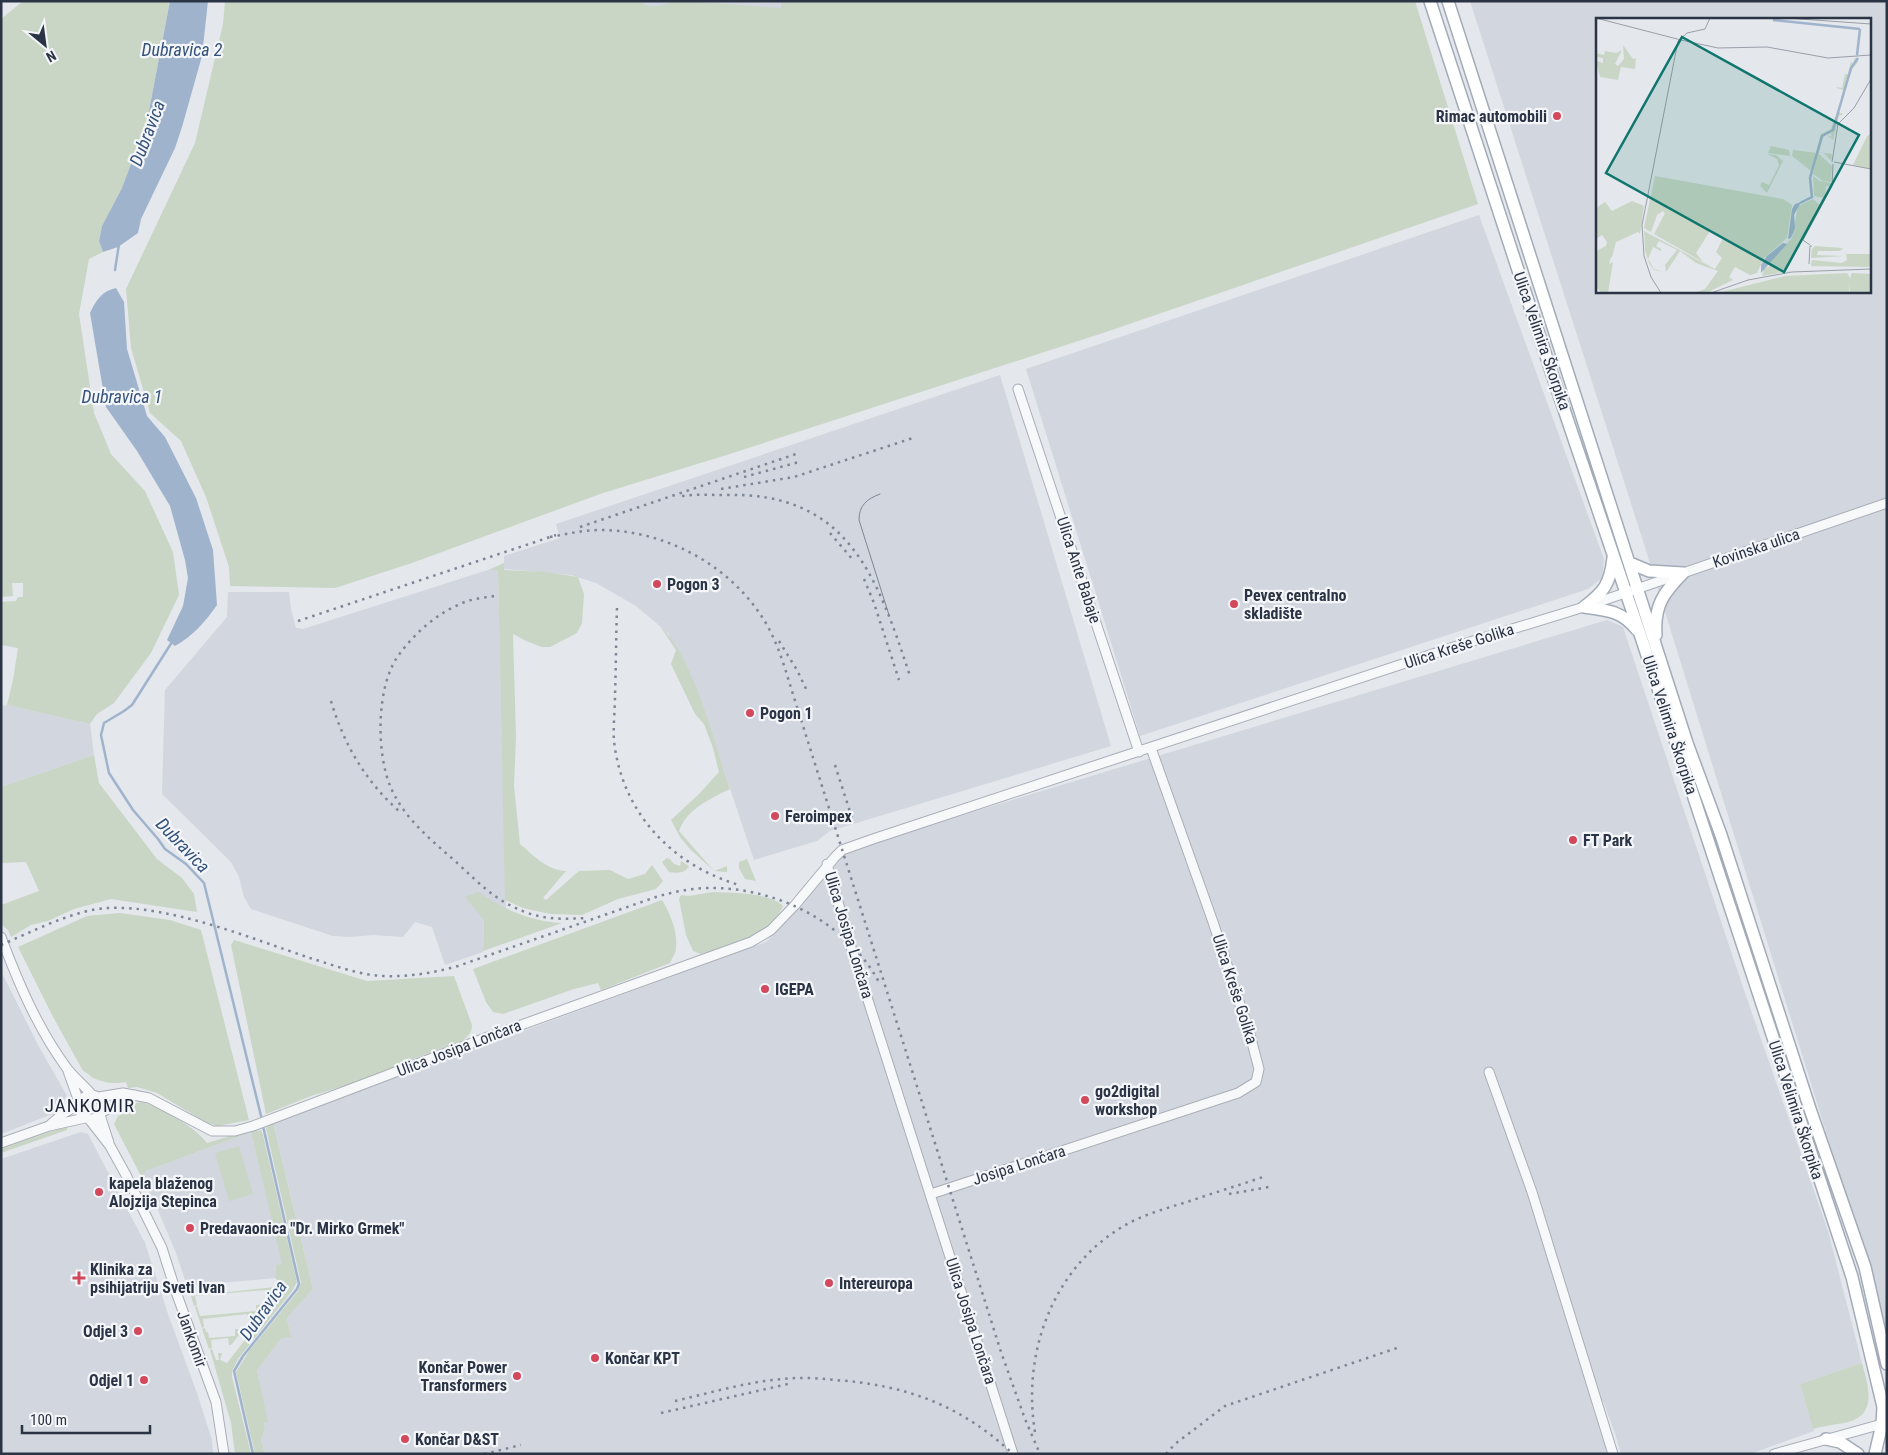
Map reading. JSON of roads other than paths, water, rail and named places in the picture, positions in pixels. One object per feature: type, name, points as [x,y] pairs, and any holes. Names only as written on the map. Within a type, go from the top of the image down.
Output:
[{"type":"main road","name":"Ulica Velimira Škorpika","points":[[1430,1],[1852,1277],[1883,1407],[1885,1423],[1875,1454]]},
{"type":"main road","name":"Ulica Velimira Škorpika","points":[[1448,1],[1656,647],[1864,1267],[1887,1364]]},
{"type":"main road","points":[[1584,607],[1606,588],[1611,576],[1613,554]]},
{"type":"main road","points":[[1630,563],[1649,571],[1683,573]]},
{"type":"main road","points":[[1656,647],[1656,614],[1660,601],[1672,584],[1683,573]]},
{"type":"main road","points":[[1584,607],[1619,614],[1629,621],[1640,634]]},
{"type":"main road","points":[[1826,1439],[1840,1442],[1858,1454]]},
{"type":"street","name":"Ulica Ante Babaje","points":[[1018,389],[1139,752]]},
{"type":"street","name":"Kovinska ulica","points":[[1626,593],[1887,503]]},
{"type":"street","name":"Ulica Kreše Golika","points":[[827,864],[842,850],[873,839],[1457,646],[1626,593]]},
{"type":"street","name":"Ulica Kreše Golika","points":[[1108,1136],[1238,1093],[1256,1082],[1259,1069],[1213,922],[1151,748]]},
{"type":"street","name":"Ulica Josipa Lončara","points":[[95,1096],[123,1092],[149,1098],[161,1103],[195,1124],[212,1131],[235,1131],[253,1126],[497,1034],[751,942],[771,930],[795,906],[827,864]]},
{"type":"street","name":"Ulica Josipa Lončara","points":[[827,864],[850,944],[1013,1454]]},
{"type":"street","points":[[1,937],[27,1001],[67,1068],[79,1103],[80,1112],[87,1118]]},
{"type":"street","points":[[67,1068],[102,1104],[101,1113]]},
{"type":"street","points":[[1489,1072],[1532,1192],[1613,1454]]},
{"type":"street","points":[[1,1143],[49,1126],[87,1118],[96,1118],[101,1113],[135,1095]]},
{"type":"street","points":[[49,1126],[79,1103],[85,1096],[95,1096]]},
{"type":"street","name":"Jankomir","points":[[101,1113],[110,1146]]},
{"type":"street","name":"Jankomir","points":[[87,1118],[110,1146],[162,1248],[216,1402],[224,1454]]},
{"type":"street","name":"Josipa Lončara","points":[[931,1194],[1108,1136]]},
{"type":"street","points":[[1774,1454],[1885,1423]]},
{"type":"water","name":"Dubravica 2","points":[[170,1],[208,1],[202,56],[175,148],[141,219],[138,233],[118,247],[103,252],[99,241],[102,226],[122,188],[147,121]]},
{"type":"water","name":"Dubravica 1","points":[[116,288],[124,302],[127,349],[147,416],[165,437],[196,498],[213,550],[217,605],[198,628],[175,646],[167,640],[183,606],[188,578],[185,560],[170,506],[137,451],[106,407],[90,313],[100,297],[107,291]]},
{"type":"waterway","name":"Dubravica","points":[[115,270],[119,244]]},
{"type":"waterway","name":"Dubravica","points":[[172,642],[132,705],[104,723],[101,735],[109,773],[133,810],[165,849],[186,864],[204,883],[262,1120]]},
{"type":"waterway","name":"Dubravica","points":[[253,1454],[234,1371],[243,1356],[299,1284],[263,1126]]},
{"type":"tram line","points":[[880,494],[871,498],[862,506],[859,520],[889,615]]},
{"type":"railway","points":[[721,489],[794,477],[916,437]]},
{"type":"railway","points":[[580,527],[796,454]]},
{"type":"railway","points":[[744,477],[799,462]]},
{"type":"railway","points":[[682,496],[724,495],[766,498],[801,508],[829,524],[851,546],[869,574],[898,639],[910,676]]},
{"type":"railway","points":[[550,537],[581,531],[600,530],[648,536],[671,544],[694,554],[714,567],[733,583],[750,600],[769,628],[786,671],[1001,1352],[1025,1419],[1040,1454]]},
{"type":"railway","points":[[830,533],[853,560]]},
{"type":"railway","points":[[298,621],[556,535]]},
{"type":"railway","points":[[864,579],[874,603],[899,680]]},
{"type":"railway","points":[[494,596],[467,601],[449,609],[418,633],[398,656],[391,669],[382,702],[381,739],[386,774],[396,799],[418,828],[497,898],[517,909],[542,917],[587,918]]},
{"type":"railway","points":[[617,608],[614,741],[619,767],[627,791],[639,813],[672,850],[692,864],[715,876],[739,885]]},
{"type":"railway","points":[[779,641],[797,670],[808,693]]},
{"type":"railway","points":[[331,701],[342,733],[358,762],[377,788],[400,812]]},
{"type":"railway","points":[[835,765],[852,818]]},
{"type":"railway","points":[[1,945],[82,912],[95,909],[132,908],[210,924],[355,972],[383,976],[412,975],[458,966],[656,897],[696,889],[735,889],[785,902],[808,913],[830,927],[849,943],[866,962],[880,984]]},
{"type":"railway","points":[[1035,1432],[1032,1400],[1034,1369],[1040,1338],[1051,1308],[1066,1281],[1085,1256],[1109,1236],[1137,1219],[1266,1176]]},
{"type":"railway","points":[[1229,1194],[1269,1187]]},
{"type":"railway","points":[[1166,1454],[1175,1444],[1225,1406],[1400,1347]]},
{"type":"railway","points":[[675,1401],[769,1380],[816,1378],[861,1383],[909,1393],[953,1410],[973,1422],[1013,1454]]},
{"type":"railway","points":[[661,1413],[788,1384]]},
{"type":"railway","points":[[484,1454],[521,1445]]},
{"type":"place","name":"Rimac automobili","points":[[1557,116]]},
{"type":"place","name":"Pogon 3","points":[[657,584]]},
{"type":"place","name":"Pevex centralno skladište","points":[[1234,604]]},
{"type":"place","name":"Pogon 1","points":[[750,713]]},
{"type":"place","name":"Feroimpex","points":[[775,816]]},
{"type":"place","name":"FT Park","points":[[1573,840]]},
{"type":"place","name":"IGEPA","points":[[765,989]]},
{"type":"place","name":"go2digital workshop","points":[[1085,1100]]},
{"type":"place","name":"kapela blaženog Alojzija Stepinca","points":[[99,1192]]},
{"type":"place","name":"Predavaonica \"Dr. Mirko Grmek\"","points":[[190,1228]]},
{"type":"place","name":"Klinika za psihijatriju Sveti Ivan","points":[[79,1278]]},
{"type":"place","name":"Intereuropa","points":[[829,1283]]},
{"type":"place","name":"Odjel 3","points":[[138,1331]]},
{"type":"place","name":"Končar KPT","points":[[595,1358]]},
{"type":"place","name":"Končar Power Transformers","points":[[517,1376]]},
{"type":"place","name":"Odjel 1","points":[[144,1380]]},
{"type":"place","name":"Končar D&ST","points":[[405,1439]]},
{"type":"district","name":"JANKOMIR","points":[[90,1105]]}]
